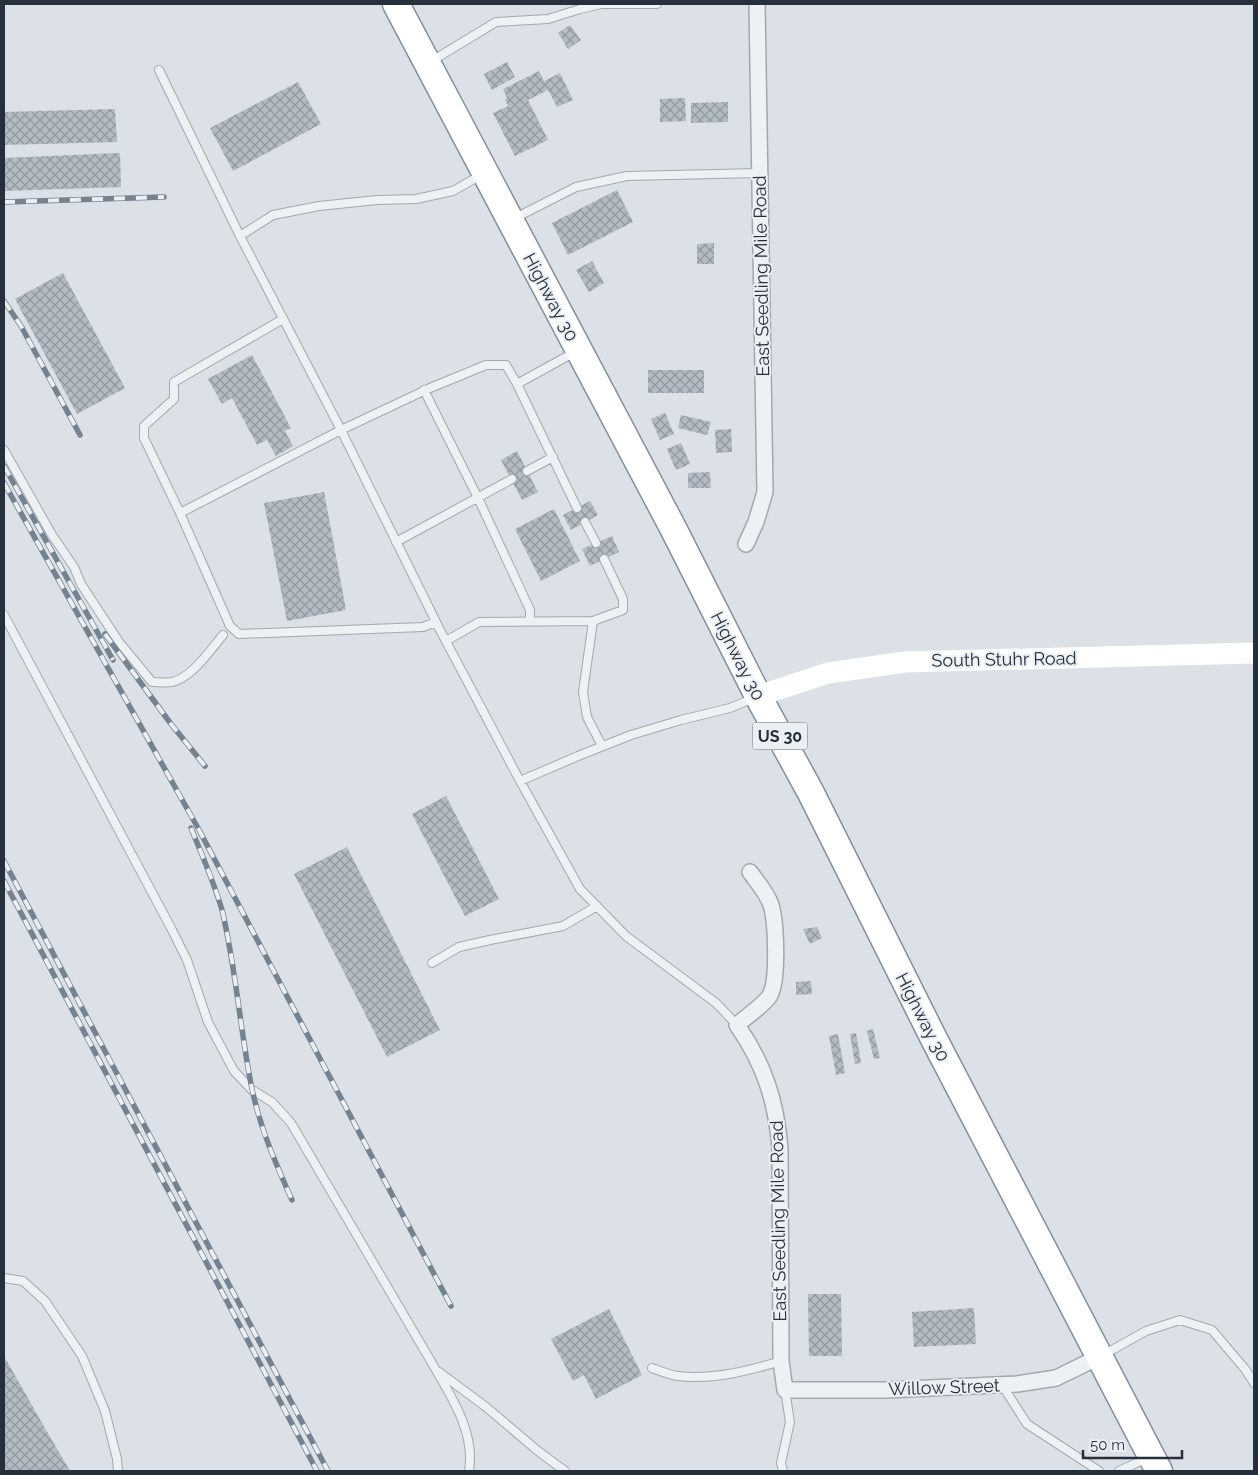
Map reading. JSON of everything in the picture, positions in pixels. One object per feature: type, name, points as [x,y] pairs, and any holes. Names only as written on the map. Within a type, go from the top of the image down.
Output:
[{"type":"highway","name":"Highway 30","points":[[396,4],[674,528],[758,696],[811,793],[938,1048],[1155,1464]]},
{"type":"main road","name":"South Stuhr Road","points":[[758,696],[828,673],[905,662],[1254,653]]},
{"type":"street","name":"East Seedling Mile Road","points":[[746,544],[756,522],[764,492],[757,4]]},
{"type":"street","points":[[737,1025],[768,997],[774,982],[775,935],[771,905],[750,872]]},
{"type":"street","name":"East Seedling Mile Road","points":[[737,1025],[757,1057],[768,1084],[778,1124],[780,1148],[782,1361],[785,1390]]},
{"type":"street","name":"Willow Street","points":[[785,1390],[886,1390],[1002,1385],[1056,1378],[1099,1357]]},
{"type":"lane","points":[[428,63],[496,22],[548,19],[601,4],[657,4]]},
{"type":"lane","points":[[159,70],[240,236],[436,622],[520,782],[580,889],[626,936],[716,1003],[737,1025]]},
{"type":"lane","points":[[240,236],[274,215],[328,205],[376,200],[416,199],[453,191],[486,172]]},
{"type":"lane","points":[[511,220],[576,187],[627,176],[760,173]]},
{"type":"lane","points":[[283,319],[174,382],[174,399],[144,426],[144,438],[180,513],[230,626],[239,634],[424,627],[436,622]]},
{"type":"lane","points":[[517,384],[579,350]]},
{"type":"lane","points":[[180,513],[340,430],[424,390],[486,364],[506,365],[577,508]]},
{"type":"lane","points":[[424,390],[478,498],[530,610],[530,621]]},
{"type":"lane","points":[[4,450],[52,535],[74,567],[81,584],[119,642],[152,682],[172,682],[185,675],[200,662],[223,635]]},
{"type":"lane","points":[[527,471],[552,457]]},
{"type":"lane","points":[[396,542],[512,480]]},
{"type":"lane","points":[[585,522],[596,543]]},
{"type":"lane","points":[[446,641],[479,622],[592,621],[623,610],[623,599],[604,559]]},
{"type":"lane","points":[[4,615],[171,928],[187,960],[208,1022],[234,1071],[252,1090],[272,1102],[291,1123],[457,1408],[468,1437],[471,1460],[469,1471]]},
{"type":"lane","points":[[592,621],[583,692],[587,717],[602,746]]},
{"type":"lane","points":[[520,782],[602,746],[639,733],[730,708],[758,696]]},
{"type":"lane","points":[[432,963],[459,948],[562,926],[597,906]]},
{"type":"lane","points":[[4,1278],[23,1281],[44,1301],[82,1356],[105,1411],[117,1459],[118,1471]]},
{"type":"lane","points":[[1099,1357],[1146,1330],[1180,1320],[1212,1330],[1245,1369],[1254,1383]]},
{"type":"lane","points":[[652,1368],[677,1376],[711,1376],[749,1371],[782,1361]]},
{"type":"lane","points":[[436,1370],[566,1471]]},
{"type":"lane","points":[[1002,1385],[1027,1424],[1099,1471]]},
{"type":"lane","points":[[783,1471],[781,1463],[790,1422],[785,1390]]},
{"type":"lane","points":[[1119,1471],[1155,1464]]},
{"type":"building","points":[[570,25],[581,40],[568,49],[558,33]]},
{"type":"building","points":[[507,62],[515,77],[492,90],[484,74]]},
{"type":"building","points":[[539,71],[544,81],[560,73],[573,100],[557,107],[548,90],[528,100],[548,140],[515,156],[493,113],[508,106],[503,89]]},
{"type":"building","points":[[298,82],[321,124],[233,171],[210,128]]},
{"type":"building","points":[[685,98],[686,121],[660,122],[660,99]]},
{"type":"building","points":[[728,102],[728,122],[691,123],[691,103]]},
{"type":"building","points":[[115,109],[117,142],[4,145],[4,112]]},
{"type":"building","points":[[120,153],[121,187],[4,191],[4,158]]},
{"type":"building","points":[[617,190],[633,222],[568,255],[552,223]]},
{"type":"building","points":[[714,243],[714,264],[697,264],[697,244]]},
{"type":"building","points":[[592,261],[604,283],[589,292],[576,270]]},
{"type":"building","points":[[63,273],[125,388],[77,414],[15,299]]},
{"type":"building","points":[[252,355],[291,428],[285,431],[293,446],[276,456],[267,440],[257,445],[232,398],[222,404],[208,379]]},
{"type":"building","points":[[648,370],[704,370],[704,393],[648,393]]},
{"type":"building","points":[[665,413],[674,434],[660,440],[651,419]]},
{"type":"building","points":[[681,415],[711,422],[707,435],[678,428]]},
{"type":"building","points":[[731,429],[732,452],[716,453],[715,430]]},
{"type":"building","points":[[681,443],[690,464],[676,470],[667,449]]},
{"type":"building","points":[[517,451],[538,492],[522,500],[501,460]]},
{"type":"building","points":[[710,472],[711,488],[688,488],[688,473]]},
{"type":"building","points":[[324,492],[346,610],[287,621],[264,503]]},
{"type":"building","points":[[590,501],[598,515],[571,530],[563,515]]},
{"type":"building","points":[[554,509],[580,561],[541,581],[515,529]]},
{"type":"building","points":[[612,536],[619,552],[590,566],[582,549]]},
{"type":"building","points":[[446,796],[499,899],[465,916],[412,814]]},
{"type":"building","points":[[347,847],[440,1030],[387,1057],[294,874]]},
{"type":"building","points":[[817,927],[822,938],[810,944],[803,929]]},
{"type":"building","points":[[811,981],[812,994],[796,995],[796,982]]},
{"type":"building","points":[[873,1029],[880,1058],[874,1059],[867,1031]]},
{"type":"building","points":[[856,1033],[861,1063],[855,1064],[850,1034]]},
{"type":"building","points":[[838,1034],[845,1073],[836,1075],[829,1036]]},
{"type":"building","points":[[808,1294],[841,1294],[842,1356],[809,1356]]},
{"type":"building","points":[[974,1308],[976,1344],[914,1347],[912,1312]]},
{"type":"building","points":[[609,1309],[642,1375],[596,1399],[584,1375],[573,1381],[551,1339]]},
{"type":"building","points":[[4,1356],[46,1430],[70,1471],[4,1471]]},
{"type":"railway","points":[[4,202],[164,197]]},
{"type":"railway","points":[[4,301],[21,326],[80,435]]},
{"type":"railway","points":[[4,466],[113,660]]},
{"type":"railway","points":[[4,483],[198,828],[451,1306]]},
{"type":"railway","points":[[105,634],[171,724],[205,766]]},
{"type":"railway","points":[[191,828],[212,879],[222,910],[231,954],[248,1067],[259,1118],[292,1200]]},
{"type":"railway","points":[[4,861],[328,1471]]},
{"type":"railway","points":[[4,881],[317,1471]]}]
